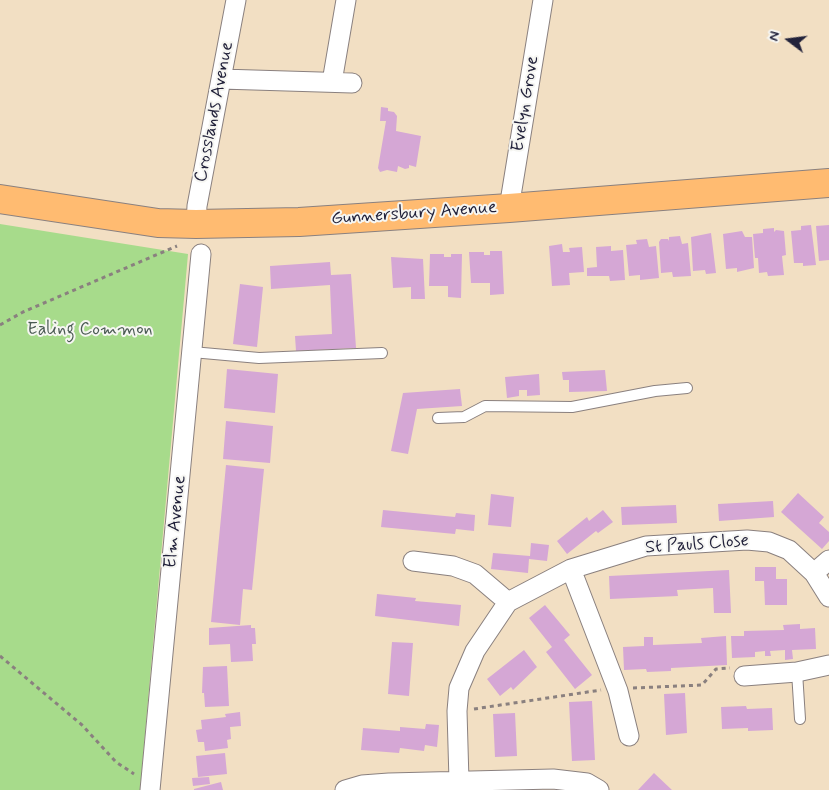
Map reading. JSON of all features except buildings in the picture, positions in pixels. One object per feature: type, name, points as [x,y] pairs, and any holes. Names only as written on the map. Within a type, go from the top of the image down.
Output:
[{"type":"highway","name":"Gunnersbury Avenue","points":[[0,200],[158,224],[191,233],[299,222],[509,208],[620,206],[829,183]]},
{"type":"street","name":"Crosslands Avenue","points":[[191,233],[236,0]]},
{"type":"street","points":[[332,82],[346,0]]},
{"type":"street","name":"Evelyn Grove","points":[[509,208],[543,0]]},
{"type":"street","points":[[221,79],[352,83]]},
{"type":"street","name":"Elm Avenue","points":[[150,787],[201,254]]},
{"type":"street","name":"St Pauls Close","points":[[459,781],[457,711],[460,688],[475,651],[508,602],[571,569],[646,546],[747,540],[770,542],[789,550],[814,573],[829,597]]},
{"type":"street","points":[[814,573],[829,560]]},
{"type":"street","points":[[413,561],[453,566],[475,574],[508,602]]},
{"type":"street","points":[[571,569],[617,689],[629,736]]},
{"type":"street","points":[[744,676],[797,672],[829,664]]},
{"type":"street","points":[[345,790],[362,785],[390,787],[459,781],[572,780],[587,783],[598,790]]},
{"type":"lane","points":[[192,352],[259,358],[382,353]]},
{"type":"lane","points":[[438,418],[464,418],[485,406],[572,407],[655,391],[687,388]]},
{"type":"lane","points":[[797,672],[800,719]]},
{"type":"path","points":[[0,325],[23,312],[191,233]]},
{"type":"path","points":[[0,656],[82,725],[116,762],[150,787]]},
{"type":"path","points":[[457,711],[548,696],[583,694],[637,687],[702,685],[716,669],[736,668],[744,676]]},
{"type":"green space","name":"Ealing Common","points":[[0,224],[188,254],[140,790],[0,790]]}]
